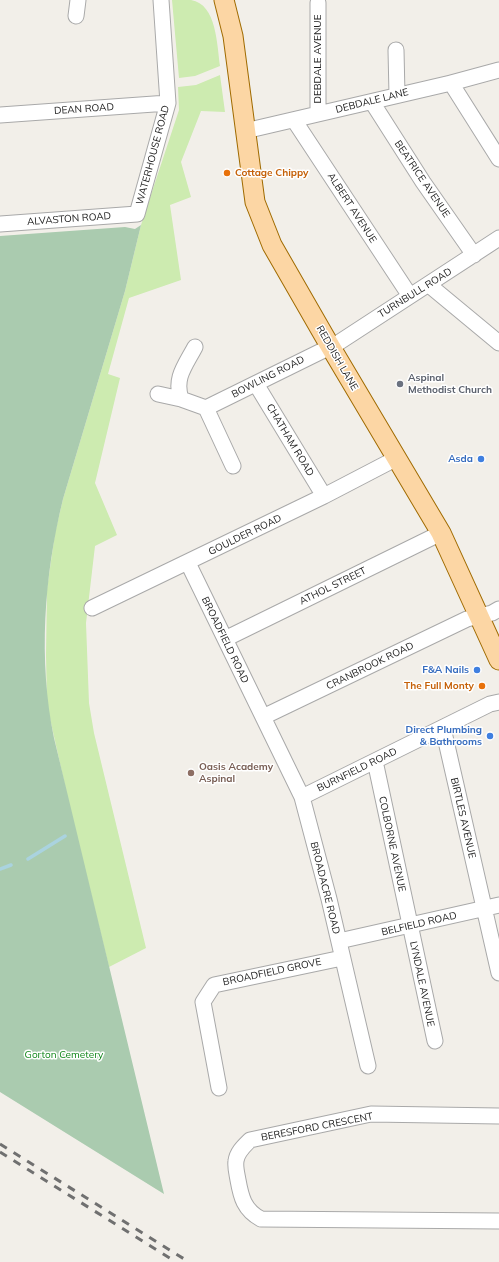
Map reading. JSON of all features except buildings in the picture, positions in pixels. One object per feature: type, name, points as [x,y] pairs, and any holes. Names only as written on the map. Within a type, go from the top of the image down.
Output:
[{"type":"main road","points":[[214,0],[233,36]]},
{"type":"main road","name":"REDDISH LANE","points":[[224,0],[233,36],[255,202],[272,245],[441,533],[499,660]]},
{"type":"main road","name":"REDDISH LANE","points":[[233,0],[233,36]]},
{"type":"street","points":[[76,16],[78,0]]},
{"type":"street","name":"WATERHOUSE ROAD","points":[[137,214],[168,103],[160,0]]},
{"type":"street","name":"DEBDALE AVENUE","points":[[318,3],[318,114]]},
{"type":"street","points":[[396,50],[397,95]]},
{"type":"street","name":"DEBDALE LANE","points":[[245,131],[372,102],[499,70]]},
{"type":"street","points":[[451,83],[499,159]]},
{"type":"street","name":"BEATRICE AVENUE","points":[[372,102],[423,182],[474,255]]},
{"type":"street","name":"DEAN ROAD","points":[[0,115],[168,103]]},
{"type":"street","name":"ALBERT AVENUE","points":[[294,120],[410,296]]},
{"type":"street","name":"ALVASTON ROAD","points":[[0,224],[137,214]]},
{"type":"street","name":"TURNBULL ROAD","points":[[330,346],[429,285],[499,238]]},
{"type":"street","points":[[429,285],[499,343]]},
{"type":"street","name":"BOWLING ROAD","points":[[206,408],[330,346]]},
{"type":"street","points":[[181,399],[178,390],[178,381],[195,348]]},
{"type":"street","name":"CHATHAM ROAD","points":[[256,384],[324,496]]},
{"type":"street","points":[[158,394],[181,399],[206,408],[233,466]]},
{"type":"street","name":"GOULDER ROAD","points":[[92,608],[188,563],[397,458]]},
{"type":"street","name":"ATHOL STREET","points":[[225,639],[441,533]]},
{"type":"street","name":"BROADFIELD ROAD","points":[[188,563],[263,718]]},
{"type":"street","name":"CRANBROOK ROAD","points":[[263,718],[467,619],[478,615],[492,614],[499,609]]},
{"type":"street","name":"BURNFIELD ROAD","points":[[302,797],[470,714],[499,702]]},
{"type":"street","name":"BROADACRE ROAD","points":[[263,718],[302,797],[339,941],[368,1066]]},
{"type":"street","name":"BIRTLES AVENUE","points":[[443,728],[499,973]]},
{"type":"street","name":"COLBORNE AVENUE","points":[[375,761],[410,926]]},
{"type":"street","name":"BELFIELD ROAD","points":[[339,941],[499,905]]},
{"type":"street","name":"LYNDALE AVENUE","points":[[410,926],[435,1041]]},
{"type":"street","name":"BROADFIELD GROVE","points":[[219,1088],[203,1002],[214,984],[342,958]]},
{"type":"street","name":"BERESFORD CRESCENT","points":[[499,1116],[371,1114],[250,1140],[241,1149],[236,1161],[241,1195],[245,1205],[254,1215],[261,1219],[499,1221]]},
{"type":"green space","points":[[172,0],[191,0],[200,3],[206,9],[211,17],[214,27],[220,66],[195,76],[179,78]]},
{"type":"green space","points":[[220,75],[225,112],[201,111],[181,162],[191,197],[170,205],[181,280],[129,298],[108,374],[120,378],[95,483],[117,535],[95,546],[86,623],[89,703],[94,733],[146,948],[109,967],[72,817],[47,705],[47,589],[55,533],[63,499],[125,291],[141,225],[179,110],[178,87],[196,85]]},
{"type":"green space","name":"Gorton Cemetery","points":[[141,225],[125,291],[63,499],[51,558],[45,618],[45,648],[46,679],[54,738],[164,1194],[0,1092],[0,236],[125,227],[135,229]]},
{"type":"waterway","points":[[28,859],[65,836]]},
{"type":"waterway","points":[[0,869],[11,865]]},
{"type":"railway","points":[[0,1144],[189,1262]]},
{"type":"railway","points":[[0,1152],[176,1262]]},
{"type":"place","name":"Cottage Chippy","points":[[227,173]]},
{"type":"place","name":"Aspinal Methodist Church","points":[[400,384]]},
{"type":"place","name":"Asda","points":[[481,459]]},
{"type":"place","name":"F&A Nails","points":[[477,670]]},
{"type":"place","name":"The Full Monty","points":[[482,686]]},
{"type":"place","name":"Direct Plumbing & Bathrooms","points":[[490,736]]},
{"type":"place","name":"Oasis Academy Aspinal","points":[[191,773]]}]
